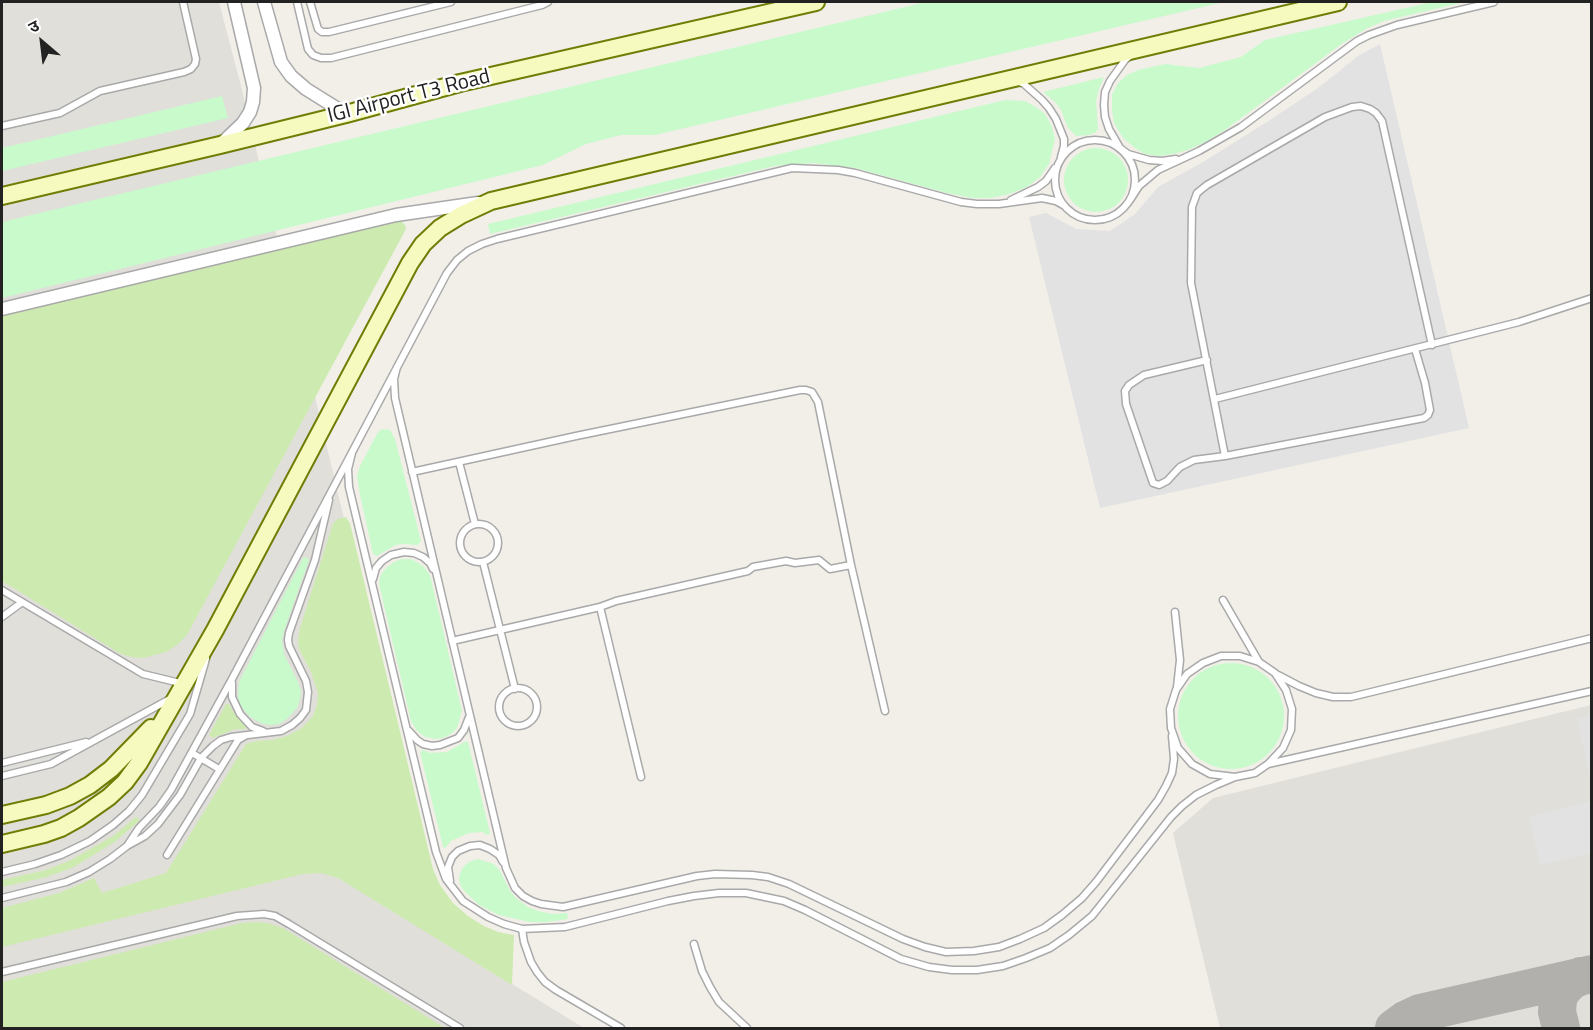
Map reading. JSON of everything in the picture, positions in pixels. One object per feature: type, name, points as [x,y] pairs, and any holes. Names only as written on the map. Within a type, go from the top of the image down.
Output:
[{"type":"main road","name":"IGI Airport T3 Road","points":[[2,196],[346,114],[460,83],[816,2]]},
{"type":"main road","points":[[2,844],[61,828],[92,810],[125,782],[139,763],[215,630],[410,263],[423,244],[440,228],[491,201],[1338,2]]},
{"type":"main road","points":[[2,815],[46,805],[90,785],[135,746],[178,696]]},
{"type":"street","points":[[220,145],[243,123],[253,102],[254,88],[234,2]]},
{"type":"street","points":[[264,2],[281,62],[291,76],[306,89],[346,114]]},
{"type":"street","points":[[2,309],[396,215],[491,201]]},
{"type":"lane","points":[[2,126],[60,112],[100,91],[191,69],[196,59],[183,2]]},
{"type":"lane","points":[[297,2],[308,49],[313,55],[331,58],[548,2]]},
{"type":"lane","points":[[310,2],[318,29],[322,32],[329,32],[451,2]]},
{"type":"lane","points":[[1004,81],[1024,84],[1056,118],[1064,139],[1060,161],[1055,172],[1058,195],[1073,214],[1085,219],[1098,220],[1111,217],[1122,210],[1139,186],[1158,170],[1199,152],[1241,127],[1346,49],[1369,35],[1396,25],[1494,2]]},
{"type":"lane","points":[[1130,200],[1134,189],[1133,166],[1108,129],[1104,105],[1105,92],[1125,60],[1146,48]]},
{"type":"lane","points":[[1225,456],[1191,274],[1192,207],[1197,193],[1207,185],[1325,117],[1361,106],[1376,113],[1382,121],[1432,345]]},
{"type":"lane","points":[[999,204],[1038,187],[1046,181],[1068,150],[1087,141],[1107,142],[1128,154],[1149,160],[1183,159]]},
{"type":"lane","points":[[127,846],[171,790],[232,680],[447,273],[468,251],[497,238],[792,168],[855,173],[961,202],[999,204],[1042,198],[1064,205]]},
{"type":"lane","points":[[1215,399],[1519,322],[1592,298]]},
{"type":"lane","points":[[1207,360],[1144,375],[1129,385],[1125,391],[1124,398],[1153,483],[1159,485],[1167,481],[1180,467],[1189,462],[1424,418],[1430,410],[1415,349]]},
{"type":"lane","points":[[397,367],[394,379],[394,398],[506,868]]},
{"type":"lane","points":[[412,472],[800,390],[812,392],[818,402],[851,565],[885,711]]},
{"type":"lane","points":[[352,453],[348,469],[349,487],[436,852],[446,879],[464,901],[488,917],[522,929],[565,927],[694,896],[746,893],[784,901],[901,959],[929,967],[977,970],[1004,966],[1050,948],[1070,936],[1092,916],[1182,806],[1196,795],[1216,785],[1235,777],[1255,773],[1268,764],[1283,748],[1291,729],[1292,709],[1286,690],[1275,673]]},
{"type":"lane","points":[[459,462],[475,524]]},
{"type":"lane","points":[[2,898],[66,882],[96,868],[145,836],[158,824],[180,795],[201,758],[221,740],[281,730],[300,718],[306,710],[308,692],[306,681],[292,654],[288,640],[315,560],[331,491]]},
{"type":"lane","points":[[475,524],[491,528],[498,538],[498,545],[493,556],[483,562],[471,560],[462,552],[460,546],[462,533],[466,528],[475,524]]},
{"type":"lane","points":[[373,585],[376,568],[382,561],[391,555],[404,552],[423,557],[436,572]]},
{"type":"lane","points":[[452,641],[740,573],[753,567],[786,561],[795,563],[819,560],[830,569],[851,565]]},
{"type":"lane","points":[[483,562],[514,689]]},
{"type":"lane","points":[[2,590],[178,696]]},
{"type":"lane","points":[[1223,600],[1259,662]]},
{"type":"lane","points":[[2,617],[21,603]]},
{"type":"lane","points":[[600,607],[641,777]]},
{"type":"lane","points":[[453,890],[448,876],[448,867],[452,857],[470,846],[480,845],[499,855],[515,888],[523,896],[541,904],[563,907],[697,876],[724,874],[768,877],[789,884],[903,939],[925,947],[946,952],[974,951],[999,947],[1020,939],[1044,928],[1062,915],[1096,882],[1158,800],[1172,774],[1174,759],[1170,709],[1176,690],[1180,660],[1175,612]]},
{"type":"lane","points":[[2,872],[61,855],[90,841],[129,812],[142,795],[190,714],[215,630]]},
{"type":"lane","points":[[1176,690],[1187,674],[1203,663],[1221,656],[1240,656],[1259,662],[1275,673],[1316,693],[1333,697],[1351,697],[1592,638]]},
{"type":"lane","points":[[232,680],[232,697],[240,714],[252,727],[269,733]]},
{"type":"lane","points":[[514,689],[524,689],[530,692],[537,703],[532,720],[522,726],[510,725],[499,711],[501,698],[514,689]]},
{"type":"lane","points":[[1268,764],[1592,691]]},
{"type":"lane","points":[[2,776],[51,764],[178,696]]},
{"type":"lane","points":[[406,727],[417,740],[432,746],[440,745],[458,738],[464,730],[470,713]]},
{"type":"lane","points":[[1171,728],[1178,748],[1192,764],[1210,774],[1235,777]]},
{"type":"lane","points":[[167,855],[238,740],[248,734]]},
{"type":"lane","points":[[2,762],[86,743],[100,737]]},
{"type":"lane","points":[[192,753],[219,769]]},
{"type":"lane","points":[[2,757],[23,758]]},
{"type":"lane","points":[[2,972],[237,916],[264,914],[275,916],[289,924],[460,1029]]},
{"type":"lane","points":[[522,929],[531,962],[545,982],[621,1029]]},
{"type":"lane","points":[[694,944],[710,987],[719,1002],[747,1029]]},
{"type":"shaded area","points":[[2,2],[219,2],[445,943],[584,1028],[2,1028]]},
{"type":"shaded area","points":[[1380,44],[1469,428],[1100,508],[1029,217],[1046,213],[1076,229],[1110,231],[1135,214],[1158,187],[1267,122],[1318,88],[1358,56]]},
{"type":"shaded area","points":[[1591,705],[1591,1028],[1220,1028],[1173,833],[1213,798]]},
{"type":"shaded area","points":[[1592,715],[1591,782],[1577,719]]},
{"type":"shaded area","points":[[1591,801],[1591,853],[1540,865],[1529,816]]},
{"type":"green space","points":[[926,2],[1224,2],[655,135],[621,135],[586,144],[543,165],[2,298],[2,222]]},
{"type":"green space","points":[[1432,2],[1465,2],[1384,21],[1366,29],[1343,43],[1225,130],[1188,150],[1159,156],[1145,154],[1123,138],[1114,123],[1112,95],[1118,83],[1127,75],[1138,70],[1165,64],[1199,68],[1241,57],[1265,40]]},
{"type":"green space","points":[[1104,77],[1096,101],[1098,129],[1089,135],[1076,136],[1068,128],[1055,102],[1043,92]]},
{"type":"green space","points":[[222,96],[228,118],[2,171],[2,148]]},
{"type":"green space","points":[[1005,100],[1025,101],[1045,114],[1055,139],[1049,164],[1040,177],[1027,187],[1009,194],[991,198],[972,198],[855,168],[813,163],[775,166],[490,234],[488,224]]},
{"type":"green space","points":[[1096,148],[1114,154],[1122,162],[1128,180],[1122,198],[1114,206],[1096,212],[1078,206],[1070,198],[1064,180],[1070,162],[1078,154]]},
{"type":"green space","points":[[397,221],[402,222],[406,229],[187,635],[177,645],[166,652],[143,658],[119,653],[2,581],[2,315]]},
{"type":"green space","points":[[382,429],[390,430],[395,439],[421,541],[418,545],[396,545],[377,556],[373,554],[357,476],[378,432]]},
{"type":"green space","points":[[346,517],[350,523],[433,869],[440,885],[453,903],[468,916],[498,932],[514,935],[512,985],[338,878],[321,873],[303,874],[2,947],[2,908],[59,893],[94,878],[102,893],[166,873],[246,744],[287,736],[302,728],[313,716],[318,693],[311,672],[299,649],[298,640],[333,523]]},
{"type":"green space","points":[[306,557],[309,560],[282,641],[284,654],[301,691],[300,699],[297,708],[287,719],[279,724],[263,724],[250,717],[240,705],[239,682],[303,558]]},
{"type":"green space","points":[[402,559],[417,562],[430,575],[462,711],[457,728],[443,738],[425,737],[417,731],[411,721],[379,584],[380,576],[386,568]]},
{"type":"green space","points":[[1231,663],[1251,667],[1268,679],[1280,696],[1284,716],[1280,736],[1268,753],[1251,765],[1231,769],[1211,765],[1194,753],[1182,736],[1178,716],[1182,696],[1194,679],[1211,667]]},
{"type":"green space","points":[[226,704],[229,704],[246,726],[245,729],[235,729],[213,738],[209,735]]},
{"type":"green space","points":[[466,741],[490,833],[488,835],[482,832],[469,833],[451,841],[445,848],[420,752],[423,750],[431,753],[447,752]]},
{"type":"green space","points":[[136,817],[140,820],[116,841],[74,867],[47,877],[2,887],[2,880],[46,870],[71,860],[113,836]]},
{"type":"green space","points":[[478,859],[494,864],[510,891],[528,907],[552,914],[567,913],[568,919],[530,922],[499,915],[479,905],[464,891],[459,877],[465,865]]},
{"type":"green space","points":[[256,922],[283,928],[445,1028],[2,1028],[2,982],[242,923]]},
{"type":"taxiway","points":[[1394,1028],[1420,1013],[1592,974]]},
{"type":"taxiway","points":[[1561,1028],[1557,1012],[1558,999],[1562,990],[1571,981],[1581,976]]}]
